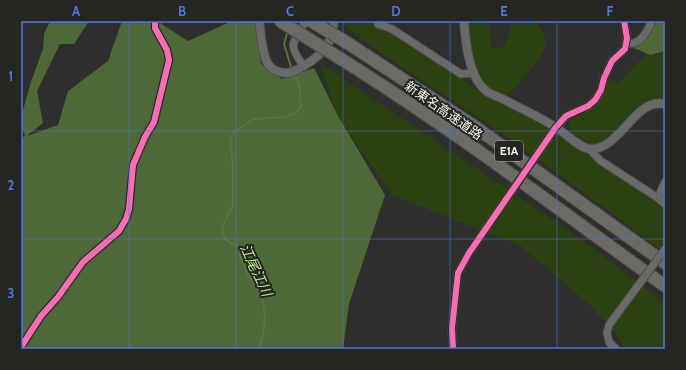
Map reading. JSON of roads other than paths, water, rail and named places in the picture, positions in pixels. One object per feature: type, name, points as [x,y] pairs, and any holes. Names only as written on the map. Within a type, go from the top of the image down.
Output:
[{"type":"highway","name":"新東名高速道路","points":[[280,21],[399,95],[665,286]]},
{"type":"highway","name":"新東名高速道路","points":[[311,21],[349,44],[471,124],[665,263]]},
{"type":"street","points":[[21,347],[41,316],[58,298],[83,262],[118,231],[126,219],[129,208],[134,165],[145,137],[154,122],[169,60],[167,50],[155,28],[155,21]]},
{"type":"street","points":[[259,21],[262,44],[268,64],[277,72],[287,73],[322,53],[329,42],[334,21]]},
{"type":"street","points":[[303,65],[294,53],[293,43],[306,21]]},
{"type":"street","points":[[464,21],[467,48],[474,73],[485,90],[589,150],[601,162],[665,204]]},
{"type":"street","points":[[453,349],[452,328],[458,273],[469,253],[554,130],[566,116],[588,106],[595,100],[601,90],[604,78],[612,61],[625,49],[627,38],[624,21]]},
{"type":"street","points":[[626,44],[637,43],[643,38],[652,21]]},
{"type":"street","points":[[378,24],[392,29],[461,74],[474,73]]},
{"type":"street","points":[[589,150],[598,149],[607,145],[652,103],[658,102],[665,104]]},
{"type":"street","points":[[658,198],[665,182]]},
{"type":"street","points":[[616,349],[609,342],[609,325],[665,249]]},
{"type":"waterway","name":"江尾江川","points":[[288,30],[284,44],[292,70]]},
{"type":"waterway","name":"江尾江川","points":[[258,349],[263,336],[265,322],[264,308],[259,291],[246,269],[237,246],[226,240],[223,235],[222,227],[233,205],[233,168],[230,139],[234,132],[254,119],[284,117],[296,113],[301,107],[299,84],[294,74]]}]
